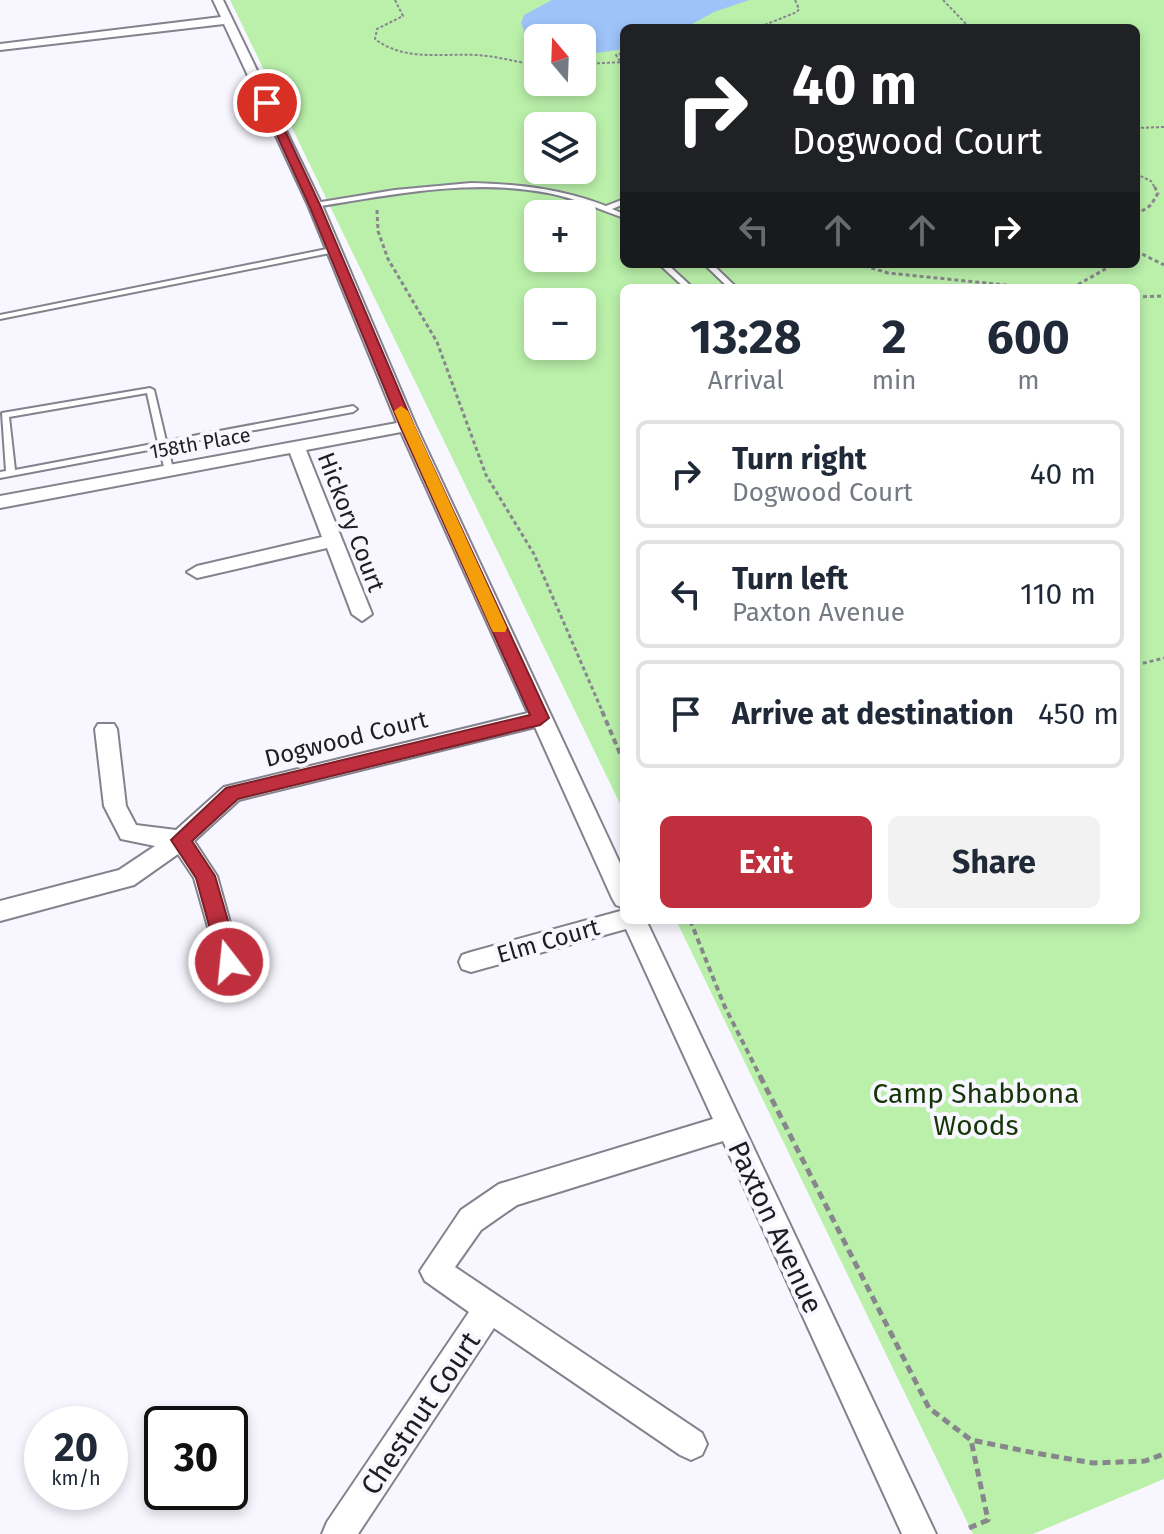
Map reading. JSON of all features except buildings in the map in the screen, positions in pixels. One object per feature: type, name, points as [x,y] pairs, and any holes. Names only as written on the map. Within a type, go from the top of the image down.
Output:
[{"type":"street","points":[[218,0],[315,205],[407,426],[620,889]]},
{"type":"street","points":[[0,47],[227,20]]},
{"type":"street","name":"158th Place","points":[[0,502],[407,426]]},
{"type":"street","name":"Hickory Court","points":[[296,447],[362,614]]},
{"type":"street","points":[[197,572],[333,541]]},
{"type":"street","name":"Dogwood Court","points":[[0,911],[126,878],[181,840],[232,793],[540,718]]},
{"type":"street","points":[[106,729],[115,806],[129,833],[181,840],[205,876],[229,962]]},
{"type":"street","name":"Elm Court","points":[[471,962],[620,921]]},
{"type":"street","name":"Paxton Avenue","points":[[636,924],[919,1534]]},
{"type":"street","name":"Chestnut Court","points":[[339,1534],[489,1309],[435,1271],[471,1220],[509,1194],[729,1127]]},
{"type":"street","points":[[489,1309],[691,1444]]},
{"type":"lane","points":[[315,205],[441,186],[491,184],[546,189],[608,208],[620,215]]},
{"type":"lane","points":[[608,208],[620,203]]},
{"type":"lane","points":[[0,317],[332,250]]},
{"type":"lane","points":[[667,268],[685,284]]},
{"type":"lane","points":[[712,268],[729,284]]},
{"type":"lane","points":[[11,473],[5,415],[150,390],[169,470]]},
{"type":"lane","points":[[0,475],[353,409]]},
{"type":"path","points":[[395,0],[403,16],[377,29],[375,39],[380,44],[403,52],[491,56],[524,62]]},
{"type":"path","points":[[768,24],[797,12],[799,9],[795,0]]},
{"type":"path","points":[[943,0],[966,24]]},
{"type":"path","points":[[596,63],[620,62]]},
{"type":"path","points":[[1140,128],[1164,127]]},
{"type":"path","points":[[1140,176],[1151,181],[1158,193],[1151,205],[1140,212]]},
{"type":"path","points":[[374,196],[378,231],[388,259],[437,342],[486,475],[534,554],[620,754]]},
{"type":"path","points":[[1140,253],[1164,265]]},
{"type":"path","points":[[871,268],[888,273],[996,284]]},
{"type":"path","points":[[1079,284],[1107,268]]},
{"type":"path","points":[[1140,297],[1164,296]]},
{"type":"path","points":[[1140,664],[1164,658]]},
{"type":"path","points":[[692,924],[724,1005],[929,1408],[971,1440],[1093,1463],[1145,1461],[1164,1454]]},
{"type":"path","points":[[969,1528],[988,1520],[971,1440]]},
{"type":"green space","name":"Camp Shabbona Woods","points":[[230,0],[1164,0],[1164,1479],[1033,1534],[973,1534],[678,924],[1140,924],[1140,284],[620,284],[620,804]]},
{"type":"water","points":[[552,0],[749,0],[714,12],[692,24],[620,24],[620,50],[596,53],[596,24],[524,24],[524,30],[521,23],[524,15]]},
{"type":"slow traffic","points":[[401,411],[499,628]]},
{"type":"route","points":[[229,962],[205,876],[181,840],[232,793],[540,718],[407,426],[315,205],[267,103]]}]
